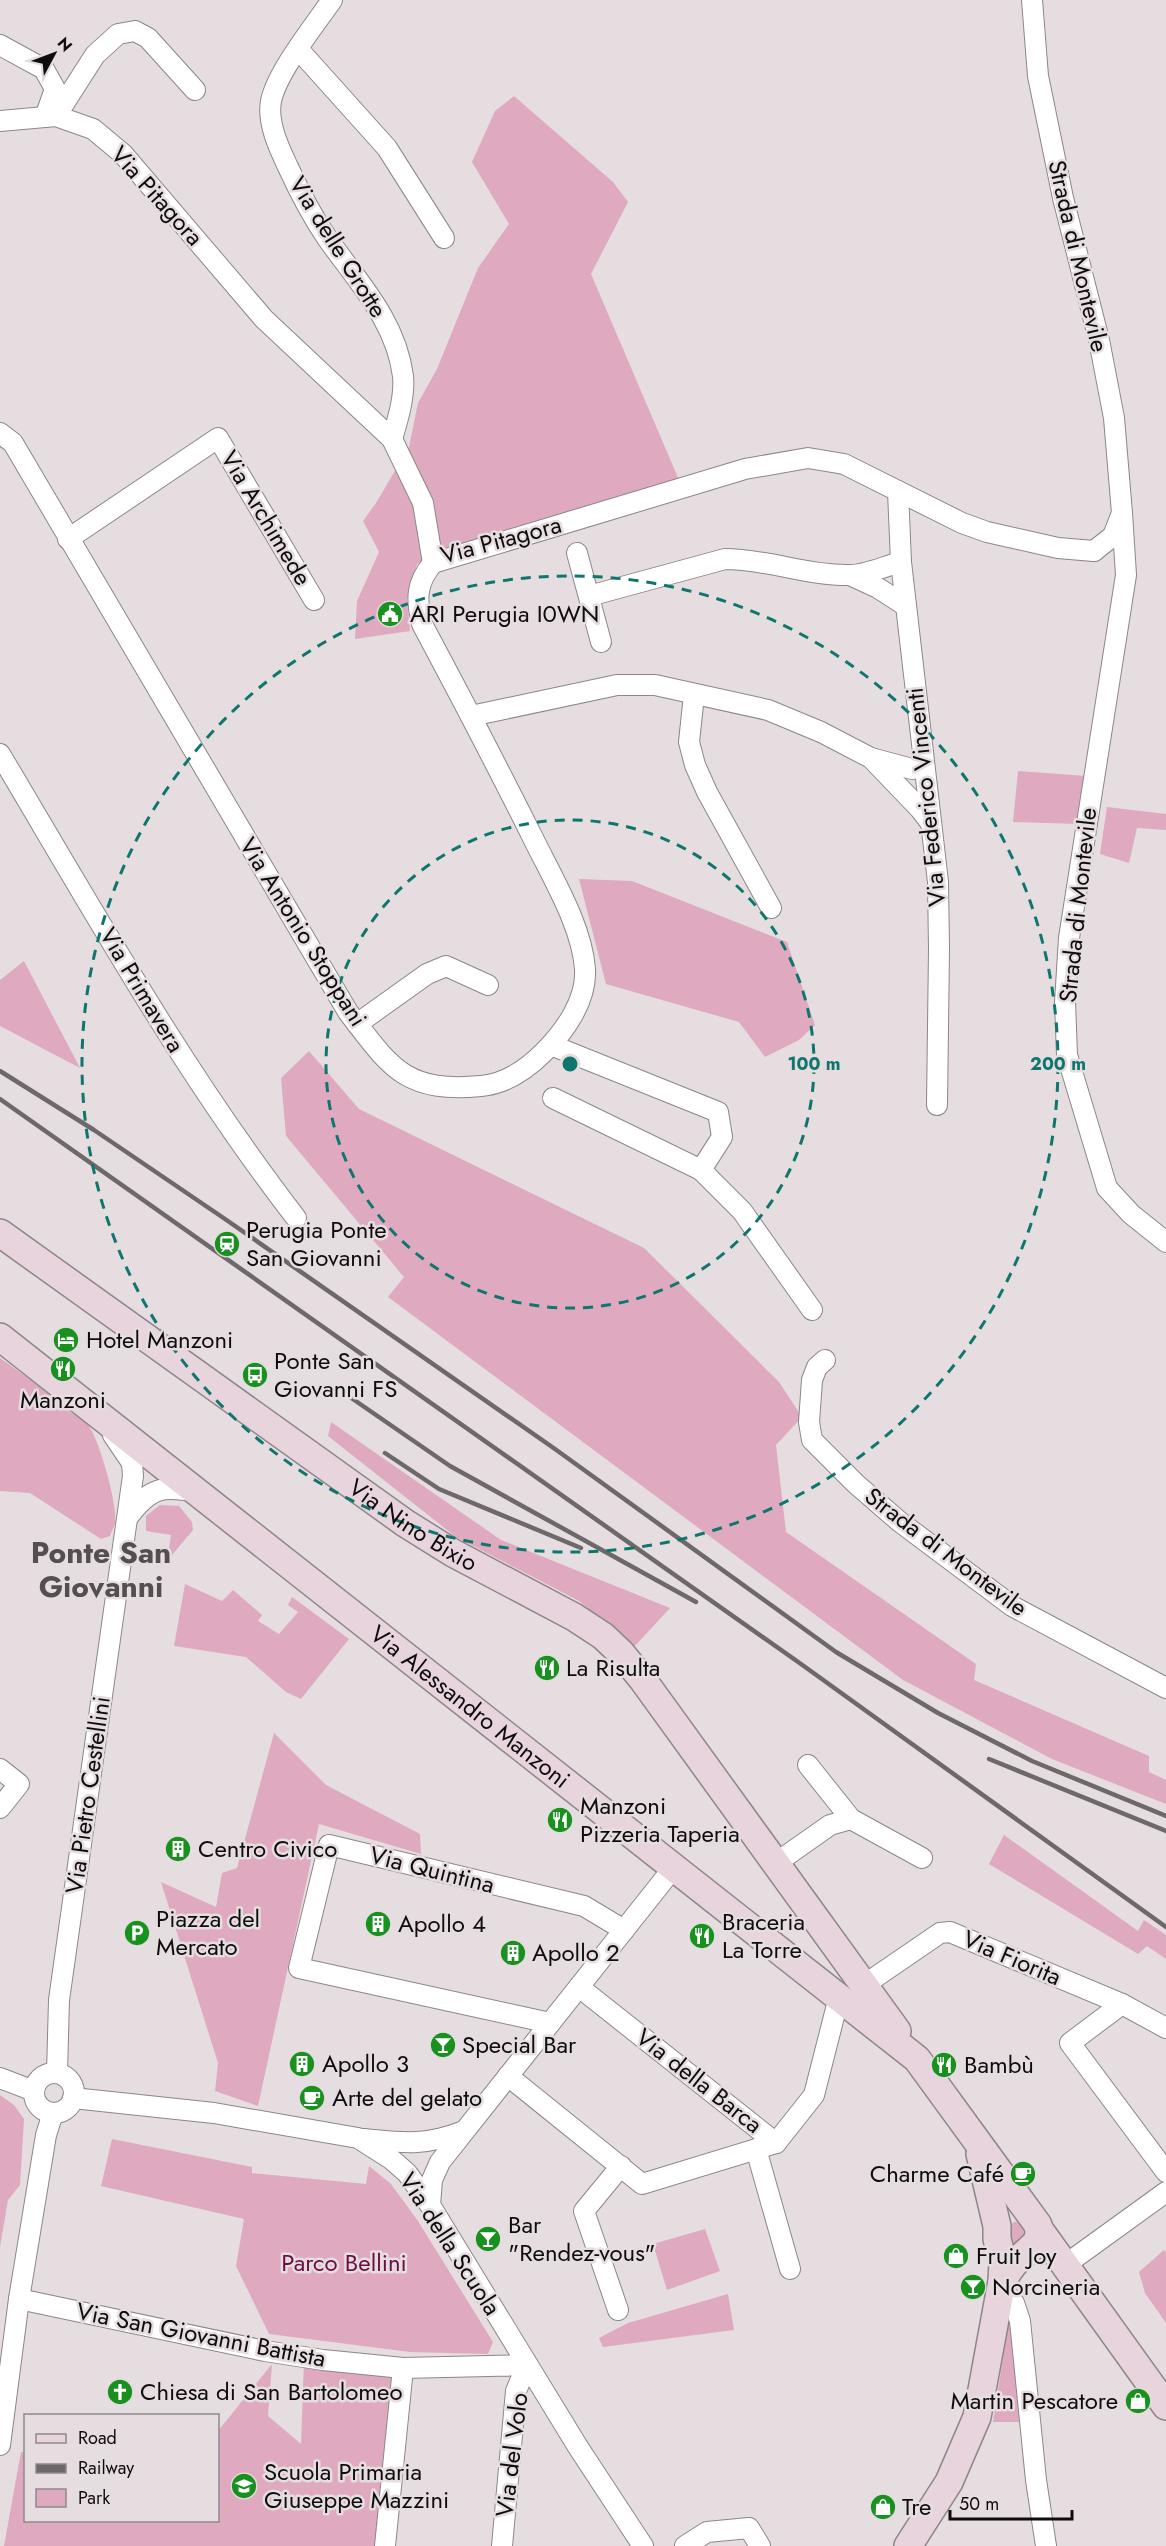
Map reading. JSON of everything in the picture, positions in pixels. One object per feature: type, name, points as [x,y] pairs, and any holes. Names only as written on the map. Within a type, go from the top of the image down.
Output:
[{"type":"main road","name":"Via Nino Bixio","points":[[0,1233],[405,1523],[453,1553],[574,1617],[603,1636],[621,1653],[776,1863],[850,1986],[917,2059],[976,2141],[1030,2242]]},
{"type":"main road","name":"Via Alessandro Manzoni","points":[[0,1337],[674,1867],[850,1986]]},
{"type":"main road","points":[[908,2546],[949,2482],[977,2417],[1002,2284],[1003,2262],[1030,2242],[1166,2406]]},
{"type":"street","name":"Via delle Grotte","points":[[332,0],[281,77],[271,102],[272,122],[279,148],[299,192],[326,237],[374,300],[393,335],[403,378],[400,413],[392,439]]},
{"type":"street","name":"Strada di Montevile","points":[[1032,0],[1038,76],[1063,198],[1099,340],[1114,418],[1126,575],[1070,939],[1065,1002],[1067,1055],[1107,1188],[1131,1214],[1166,1242]]},
{"type":"street","points":[[0,121],[50,116],[95,56],[118,34],[135,31],[148,38],[195,90]]},
{"type":"street","points":[[0,45],[44,69],[55,89],[50,116]]},
{"type":"street","points":[[298,50],[387,148],[444,238]]},
{"type":"street","name":"Via Pitagora","points":[[50,116],[93,129],[123,154],[264,318],[392,439],[423,503],[433,563],[745,470],[808,458],[844,464],[987,532],[1058,548],[1094,551]]},
{"type":"street","name":"Via Antonio Stoppani","points":[[0,433],[13,443],[348,1012],[400,1073],[430,1086],[458,1088],[488,1086],[513,1077],[551,1045],[574,1012],[585,972],[582,948],[551,874],[422,624],[416,602],[421,580],[433,563]]},
{"type":"street","name":"Via Archimede","points":[[68,539],[218,438],[314,600]]},
{"type":"street","name":"Via Federico Vincenti","points":[[898,491],[901,562],[938,882],[937,1105]]},
{"type":"street","points":[[1122,513],[1113,536],[1094,551],[1126,575]]},
{"type":"street","points":[[577,553],[601,642]]},
{"type":"street","points":[[589,596],[724,559],[742,559],[782,568],[852,576],[879,588],[906,606]]},
{"type":"street","points":[[852,576],[901,562]]},
{"type":"street","points":[[471,716],[617,685],[655,685],[768,710],[821,732],[871,758],[912,769],[923,766]]},
{"type":"street","points":[[694,695],[689,742],[695,765],[707,792],[771,908]]},
{"type":"street","name":"Via Primavera","points":[[0,754],[180,1055],[261,1173],[296,1218]]},
{"type":"street","points":[[871,758],[921,809],[931,824]]},
{"type":"street","points":[[357,1024],[427,974],[446,966],[488,985]]},
{"type":"street","points":[[551,1045],[718,1112],[722,1137],[701,1170]]},
{"type":"street","points":[[554,1098],[701,1170],[742,1211],[812,1310]]},
{"type":"street","name":"Strada di Montevile","points":[[825,1360],[817,1367],[812,1380],[809,1422],[812,1440],[856,1484],[900,1522],[1012,1606],[1166,1688]]},
{"type":"street","name":"Via Pietro Cestellini","points":[[57,2073],[59,2000],[128,1517],[132,1462],[122,1445],[74,1394]]},
{"type":"street","points":[[128,1517],[140,1501],[151,1492],[162,1488],[199,1493]]},
{"type":"street","points":[[808,1766],[851,1820],[922,1858]]},
{"type":"street","points":[[0,1768],[19,1784],[0,1808]]},
{"type":"street","points":[[776,1863],[830,1825],[851,1820]]},
{"type":"street","name":"Via Quintina","points":[[550,2023],[299,1968],[329,1845],[584,1906],[624,1929]]},
{"type":"street","points":[[430,2205],[432,2180],[440,2162],[674,1867]]},
{"type":"street","name":"Via Fiorita","points":[[850,1986],[940,1933],[950,1932],[1122,2004],[1166,2028]]},
{"type":"street","name":"Via della Barca","points":[[579,1987],[777,2143],[814,2095],[850,1986]]},
{"type":"street","points":[[1122,2004],[1070,2043],[1166,2172]]},
{"type":"street","points":[[57,2073],[68,2079],[72,2085],[73,2098],[66,2109],[53,2113],[46,2111],[37,2103],[34,2091],[39,2079],[45,2075],[57,2073]]},
{"type":"street","points":[[508,2076],[642,2184],[777,2143]]},
{"type":"street","points":[[0,2078],[34,2091]]},
{"type":"street","name":"Via della Scuola","points":[[73,2098],[214,2113],[358,2138],[378,2149],[407,2173],[430,2205],[527,2365],[643,2546]]},
{"type":"street","points":[[0,2445],[19,2299],[46,2135],[53,2113]]},
{"type":"street","points":[[358,2138],[414,2144],[439,2141],[464,2131]]},
{"type":"street","name":"Via della Barca","points":[[756,2149],[790,2269]]},
{"type":"street","points":[[407,2173],[427,2171],[440,2162]]},
{"type":"street","points":[[618,2310],[584,2211],[621,2166]]},
{"type":"street","points":[[1030,2242],[1166,2192]]},
{"type":"street","points":[[1002,2284],[1014,2303],[1020,2321],[1036,2480],[1046,2546]]},
{"type":"street","name":"Via San Giovanni Battista","points":[[19,2299],[265,2350],[403,2368],[527,2365]]},
{"type":"street","name":"Via del Volo","points":[[502,2546],[516,2391],[527,2365]]},
{"type":"street","points":[[386,2546],[403,2368]]},
{"type":"street","points":[[685,2546],[707,2532],[749,2528],[760,2546]]},
{"type":"green space","points":[[514,96],[613,182],[628,202],[591,274],[679,480],[439,553],[417,564],[407,599],[410,631],[355,639],[357,601],[379,552],[363,521],[409,447],[418,403],[437,369],[478,268],[509,224],[472,162],[495,111]]},
{"type":"green space","points":[[1018,771],[1086,776],[1080,824],[1013,822]]},
{"type":"green space","points":[[1107,807],[1166,814],[1166,830],[1137,828],[1129,863],[1100,854]]},
{"type":"green space","points":[[579,879],[632,881],[787,942],[815,1025],[799,1040],[765,1057],[739,1022],[606,984]]},
{"type":"green space","points":[[24,961],[80,1068],[0,1026],[0,980]]},
{"type":"green space","points":[[309,1051],[359,1109],[644,1248],[779,1382],[802,1417],[776,1445],[786,1532],[976,1664],[974,1680],[1149,1756],[1149,1772],[1166,1780],[1166,1804],[1052,1759],[903,1680],[388,1297],[404,1277],[286,1136],[281,1078]]},
{"type":"green space","points":[[0,1358],[56,1398],[63,1407],[88,1425],[102,1457],[114,1502],[115,1523],[110,1536],[101,1539],[30,1493],[0,1491]]},
{"type":"green space","points":[[331,1422],[501,1540],[670,1608],[634,1647],[579,1601],[456,1537],[328,1436]]},
{"type":"green space","points":[[160,1505],[179,1506],[192,1522],[193,1530],[167,1561],[171,1535],[146,1531],[146,1516]]},
{"type":"green space","points":[[185,1584],[222,1601],[233,1590],[262,1615],[258,1621],[279,1634],[298,1612],[288,1605],[292,1597],[349,1639],[301,1699],[286,1692],[246,1657],[174,1646]]},
{"type":"green space","points":[[274,1733],[326,1785],[420,1834],[421,1854],[319,1824],[258,2106],[215,2091],[218,2063],[161,1882],[216,1907],[222,1873],[237,1868]]},
{"type":"green space","points":[[1004,1835],[1138,1931],[1144,1920],[1166,1935],[1166,1959],[1147,1946],[1138,1954],[989,1864]]},
{"type":"green space","points":[[0,2095],[14,2105],[24,2119],[20,2185],[8,2200],[0,2247]]},
{"type":"green space","name":"Parco Bellini","points":[[112,2139],[252,2167],[252,2173],[366,2184],[369,2166],[391,2184],[418,2221],[493,2342],[488,2354],[410,2352],[269,2334],[236,2266],[244,2219],[101,2186]]},
{"type":"green space","points":[[1021,2221],[1029,2230],[1019,2244],[1012,2242],[1008,2226]]},
{"type":"green space","points":[[705,2229],[720,2271],[667,2290],[653,2244]]},
{"type":"green space","points":[[1164,2250],[1166,2252],[1166,2323],[1145,2293],[1139,2272]]},
{"type":"green space","points":[[728,2294],[734,2330],[603,2347],[599,2338],[628,2323]]},
{"type":"green space","points":[[1009,2320],[1022,2422],[993,2422]]},
{"type":"green space","points":[[304,2361],[395,2373],[377,2546],[4,2546],[21,2452],[24,2452],[24,2522],[219,2522],[219,2430],[272,2364],[268,2416],[301,2444]]},
{"type":"railway","points":[[0,1071],[94,1130],[225,1219],[555,1449],[836,1652],[938,1713],[1032,1761],[1166,1816]]},
{"type":"railway","points":[[0,1099],[801,1664],[1166,1927]]},
{"type":"railway","points":[[347,1395],[450,1466],[696,1602]]},
{"type":"railway","points":[[385,1453],[439,1489],[581,1548]]},
{"type":"railway","points":[[989,1759],[1166,1831]]},
{"type":"place","name":"ARI Perugia I0WN","points":[[390,614]]},
{"type":"place","name":"Perugia Ponte San Giovanni","points":[[227,1244]]},
{"type":"place","name":"Hotel Manzoni","points":[[66,1340]]},
{"type":"place","name":"Manzoni","points":[[63,1369]]},
{"type":"place","name":"Ponte San Giovanni FS","points":[[255,1375]]},
{"type":"place","name":"La Risulta","points":[[547,1668]]},
{"type":"place","name":"Manzoni Pizzeria Taperia","points":[[560,1820]]},
{"type":"place","name":"Centro Civico","points":[[178,1849]]},
{"type":"place","name":"Apollo 4","points":[[378,1924]]},
{"type":"place","name":"Piazza del Mercato","points":[[137,1933]]},
{"type":"place","name":"Braceria La Torre","points":[[702,1936]]},
{"type":"place","name":"Apollo 2","points":[[513,1953]]},
{"type":"place","name":"Special Bar","points":[[443,2045]]},
{"type":"place","name":"Apollo 3","points":[[302,2064]]},
{"type":"place","name":"Bambù","points":[[944,2065]]},
{"type":"place","name":"Arte del gelato","points":[[312,2098]]},
{"type":"place","name":"Charme Café","points":[[1023,2174]]},
{"type":"place","name":"Bar \"Rendez-vous\"","points":[[488,2239]]},
{"type":"place","name":"Fruit Joy","points":[[956,2256]]},
{"type":"place","name":"Norcineria","points":[[973,2287]]},
{"type":"place","name":"Chiesa di San Bartolomeo","points":[[120,2392]]},
{"type":"place","name":"Martin Pescatore","points":[[1138,2401]]},
{"type":"place","name":"Scuola Primaria Giuseppe Mazzini","points":[[244,2486]]},
{"type":"place","name":"Tre","points":[[883,2507]]},
{"type":"district","name":"Ponte San Giovanni","points":[[101,1570]]}]
